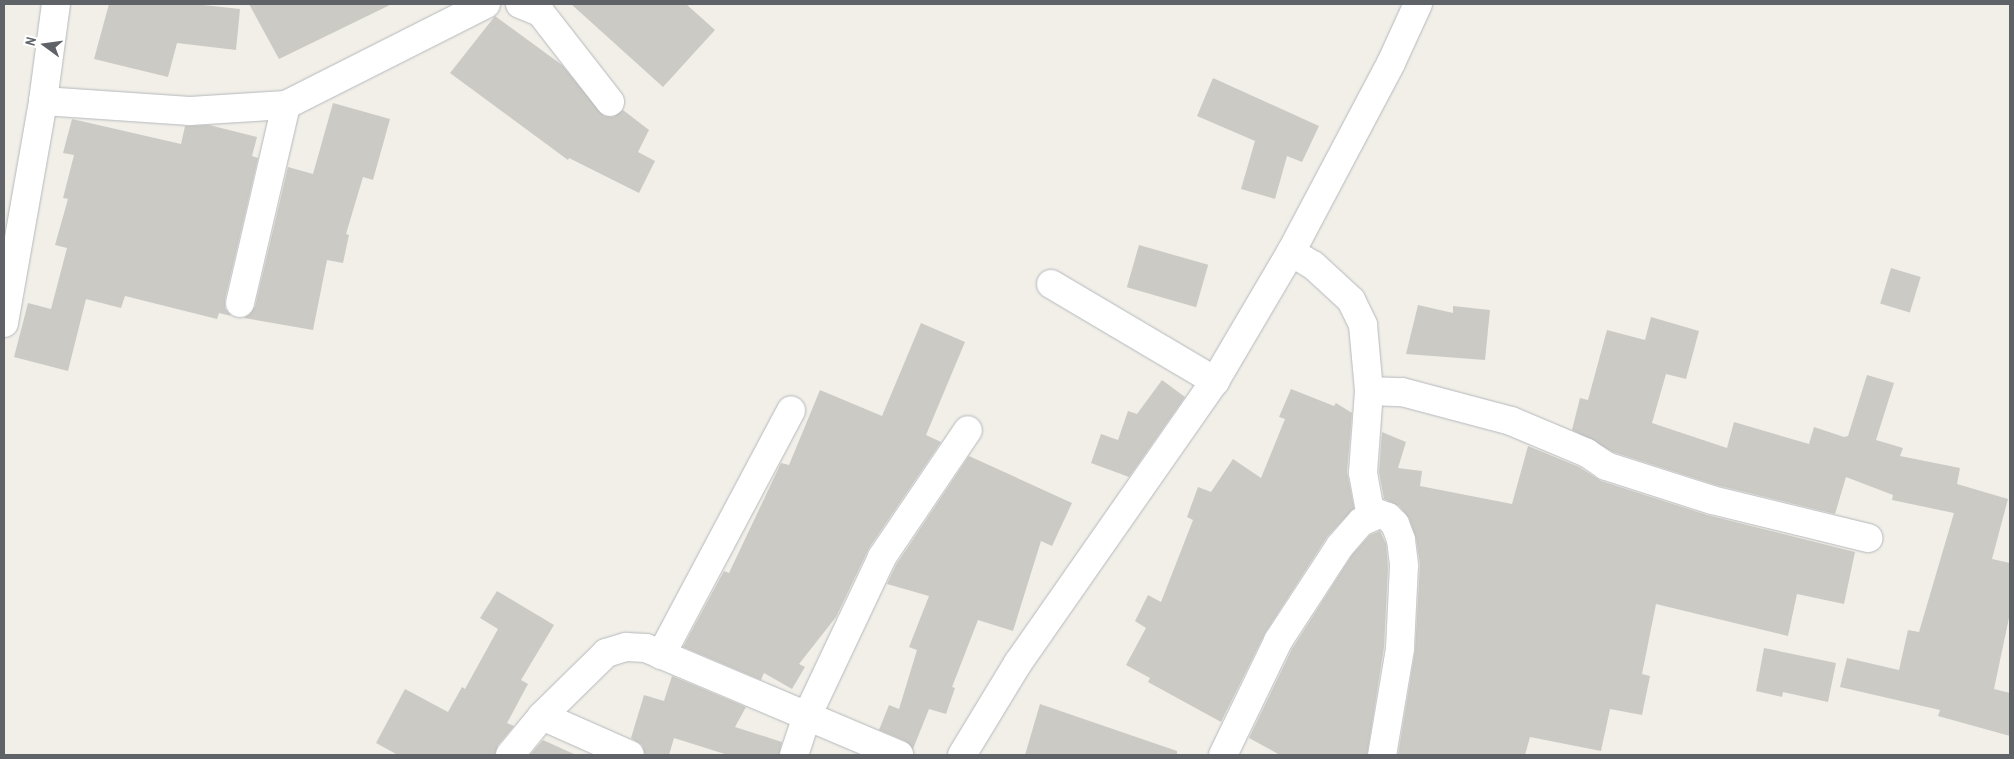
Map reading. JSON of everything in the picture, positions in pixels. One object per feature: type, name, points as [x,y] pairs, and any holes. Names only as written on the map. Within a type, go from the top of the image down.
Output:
[{"type":"street","points":[[4,323],[43,101],[56,4]]},
{"type":"street","points":[[43,101],[190,111],[286,105],[486,4]]},
{"type":"street","points":[[520,4],[540,12],[610,102]]},
{"type":"street","points":[[962,755],[1018,663],[1215,382],[1291,252],[1391,63],[1418,4]]},
{"type":"street","points":[[240,303],[286,105]]},
{"type":"street","points":[[1291,252],[1313,264],[1351,300],[1363,324],[1369,391],[1363,473],[1370,517]]},
{"type":"street","points":[[1051,284],[1215,382]]},
{"type":"street","points":[[1369,391],[1402,392],[1511,421],[1588,453],[1606,466],[1712,500],[1868,538]]},
{"type":"street","points":[[661,655],[791,410]]},
{"type":"street","points":[[794,755],[807,716],[882,556],[968,430]]},
{"type":"street","points":[[1223,755],[1278,641],[1340,546],[1356,527],[1370,517],[1382,514],[1393,521],[1401,540],[1404,566],[1400,650],[1382,755]]},
{"type":"street","points":[[510,755],[542,716],[606,653],[626,647],[646,648],[899,755]]},
{"type":"street","points":[[542,716],[630,755]]},
{"type":"building","points":[[109,4],[194,4],[240,9],[236,50],[177,43],[168,77],[94,59]]},
{"type":"building","points":[[249,4],[392,4],[279,59]]},
{"type":"building","points":[[571,4],[686,4],[715,30],[663,87]]},
{"type":"building","points":[[495,16],[562,65],[604,116],[613,117],[623,110],[649,130],[638,152],[655,161],[639,193],[569,158],[568,160],[450,73]]},
{"type":"building","points":[[1213,78],[1319,126],[1302,162],[1287,156],[1275,199],[1241,189],[1255,141],[1197,116]]},
{"type":"building","points":[[333,103],[390,119],[373,180],[363,177],[346,234],[349,235],[343,263],[327,260],[313,330],[244,318],[255,307],[288,167],[313,174]]},
{"type":"building","points":[[72,119],[181,144],[185,126],[209,125],[257,137],[252,156],[258,158],[225,299],[225,308],[231,316],[219,313],[217,319],[125,296],[121,308],[86,299],[68,371],[14,357],[28,303],[51,309],[67,248],[55,245],[68,199],[63,198],[74,155],[63,153]]},
{"type":"building","points":[[1139,245],[1208,265],[1196,307],[1127,287]]},
{"type":"building","points":[[1891,268],[1921,277],[1910,312],[1880,303]]},
{"type":"building","points":[[1418,305],[1453,313],[1453,306],[1490,310],[1485,360],[1406,354]]},
{"type":"building","points":[[1651,317],[1699,331],[1686,379],[1666,374],[1652,423],[1727,448],[1734,422],[1809,444],[1814,427],[1844,437],[1848,436],[1867,375],[1894,383],[1876,440],[1903,448],[1900,456],[1960,468],[1957,484],[2008,499],[1992,559],[2010,563],[2010,613],[1994,689],[2010,693],[2010,736],[1938,716],[1940,710],[1840,687],[1847,658],[1899,670],[1908,630],[1919,632],[1954,513],[1892,500],[1893,495],[1846,477],[1835,514],[1716,485],[1613,452],[1572,430],[1580,398],[1588,400],[1607,330],[1645,340]]},
{"type":"building","points":[[921,323],[965,342],[926,435],[941,442],[869,548],[836,617],[799,664],[805,667],[792,689],[764,673],[761,680],[683,647],[724,571],[729,573],[781,463],[789,465],[820,390],[882,416]]},
{"type":"building","points":[[1162,380],[1185,397],[1129,477],[1091,463],[1101,434],[1118,440],[1128,411],[1137,414]]},
{"type":"building","points":[[1291,389],[1334,406],[1336,403],[1352,413],[1347,472],[1354,508],[1327,537],[1265,633],[1221,722],[1148,682],[1150,678],[1126,665],[1146,628],[1135,621],[1148,595],[1161,602],[1193,520],[1187,517],[1198,487],[1211,492],[1233,459],[1261,478],[1285,419],[1279,417]]},
{"type":"building","points":[[1382,432],[1406,442],[1398,468],[1422,471],[1420,486],[1512,504],[1528,446],[1579,467],[1601,481],[1707,515],[1855,552],[1844,604],[1797,594],[1788,636],[1656,604],[1642,674],[1650,676],[1642,715],[1610,709],[1601,751],[1530,737],[1525,755],[1398,755],[1415,652],[1420,564],[1416,538],[1409,518],[1399,506],[1384,499],[1379,472]]},
{"type":"building","points":[[969,456],[1072,503],[1052,546],[1041,541],[1013,631],[978,620],[952,687],[955,688],[946,714],[929,709],[913,749],[905,741],[879,730],[889,705],[899,709],[917,650],[909,647],[929,596],[887,584],[896,565]]},
{"type":"building","points":[[1380,531],[1386,544],[1388,567],[1384,647],[1367,755],[1280,755],[1249,738],[1292,649],[1352,555],[1370,535]]},
{"type":"building","points":[[497,591],[554,625],[521,680],[528,684],[507,723],[514,726],[498,745],[495,755],[398,755],[376,743],[405,689],[448,712],[462,687],[465,689],[498,629],[480,618]]},
{"type":"building","points":[[1764,648],[1836,663],[1828,702],[1783,692],[1782,697],[1756,691]]},
{"type":"building","points":[[672,676],[746,707],[735,727],[782,742],[779,755],[728,755],[674,738],[669,755],[645,755],[642,745],[631,738],[644,695],[664,701]]},
{"type":"building","points":[[1040,704],[1177,751],[1177,755],[1025,755]]},
{"type":"building","points":[[543,740],[576,755],[530,755]]}]
